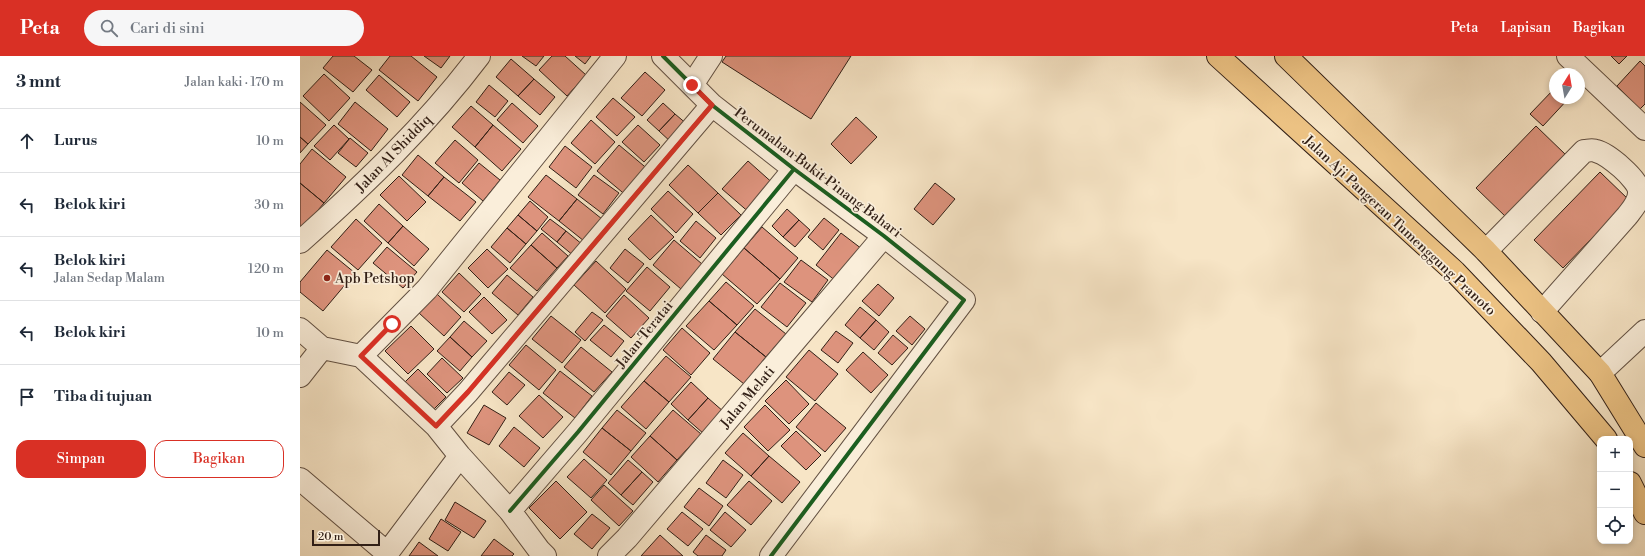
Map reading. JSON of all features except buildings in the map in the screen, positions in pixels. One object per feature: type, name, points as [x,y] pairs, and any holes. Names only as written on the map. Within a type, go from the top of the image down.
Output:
[{"type":"main road","name":"Jalan Aji Pangeran Tumenggung Pranoto","points":[[1218,56],[1454,272],[1541,362],[1603,436]]},
{"type":"main road","points":[[1286,56],[1486,251],[1600,373],[1645,446]]},
{"type":"main road","points":[[1633,489],[1645,512]]},
{"type":"street","name":"Jalan Al Shiddiq","points":[[300,242],[339,208],[390,158],[429,116],[479,56]]},
{"type":"street","points":[[361,356],[427,289],[615,56]]},
{"type":"street","name":"Perumahan Bukit Pinang Bahari","points":[[663,56],[712,105],[794,169],[884,236],[964,300],[771,556]]},
{"type":"street","points":[[692,85],[711,56]]},
{"type":"street","points":[[1568,56],[1645,129]]},
{"type":"street","points":[[436,426],[468,392],[712,105]]},
{"type":"street","points":[[1486,251],[1584,151],[1596,151],[1616,163],[1632,179],[1639,190],[1639,199],[1627,216],[1542,312]]},
{"type":"street","name":"Jalan Teratai","points":[[510,511],[578,432],[794,169]]},
{"type":"street","name":"Jalan Melati","points":[[609,556],[628,538],[884,236]]},
{"type":"street","points":[[300,329],[322,348],[361,356],[436,426],[460,456],[510,511],[540,554]]},
{"type":"street","points":[[1600,373],[1645,331]]},
{"type":"street","points":[[300,376],[322,348]]},
{"type":"street","points":[[300,479],[386,555],[460,456]]},
{"type":"cycle path","points":[[663,56],[712,105],[794,169],[884,236],[964,300],[771,556]]},
{"type":"cycle path","points":[[436,426],[468,392],[712,105]]},
{"type":"cycle path","points":[[510,511],[578,432],[794,169]]},
{"type":"place","name":"Apb Petshop","points":[[327,278]]},
{"type":"route","points":[[392,324],[361,356],[436,426],[468,392],[712,105],[692,85]]}]
